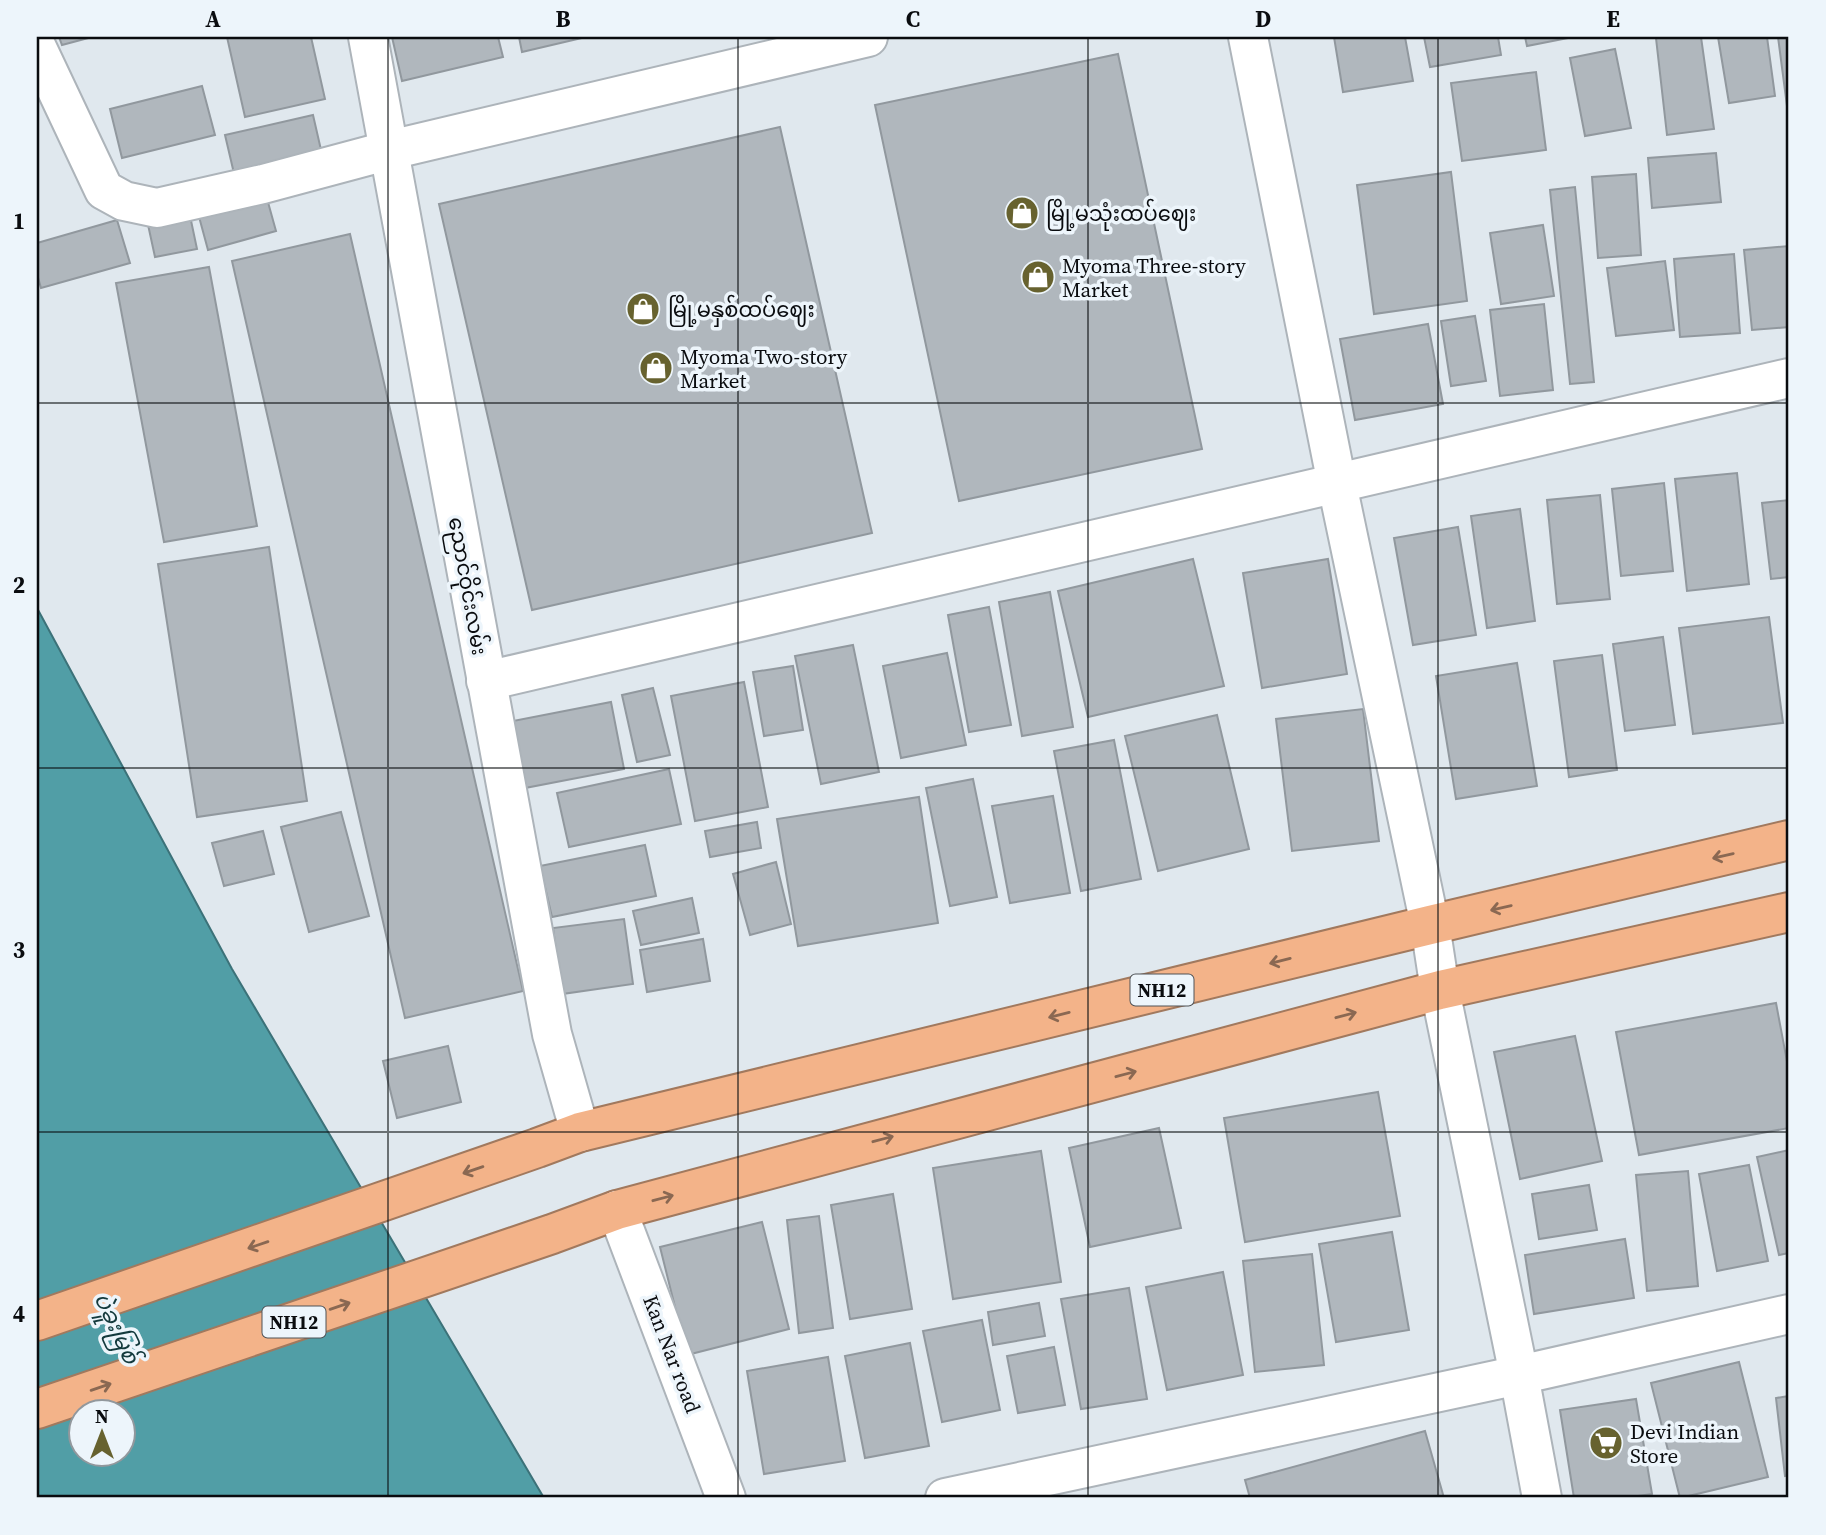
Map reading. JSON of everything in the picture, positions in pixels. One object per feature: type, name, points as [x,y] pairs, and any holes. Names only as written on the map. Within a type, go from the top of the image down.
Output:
[{"type":"highway","name":"NH12","points":[[37,1321],[580,1132],[1789,840]]},
{"type":"highway","name":"NH12","points":[[37,1409],[617,1210],[1440,990],[1789,912]]},
{"type":"street","name":"ညောင်ဝိုင်းလမ်း","points":[[368,37],[552,1034],[580,1132]]},
{"type":"street","points":[[37,48],[104,190],[124,201],[157,208],[868,37]]},
{"type":"street","points":[[1248,37],[1337,484],[1430,925],[1440,990],[1542,1498]]},
{"type":"street","points":[[486,681],[1789,378]]},
{"type":"street","name":"Kan Nar road","points":[[617,1210],[726,1498]]},
{"type":"street","points":[[945,1498],[1789,1314]]},
{"type":"water","name":"ပဲခူးမြစ်","points":[[37,608],[232,969],[544,1498],[37,1498]]},
{"type":"building","points":[[59,37],[92,37],[62,45]]},
{"type":"building","points":[[227,37],[311,37],[325,99],[245,117]]},
{"type":"building","points":[[392,37],[498,37],[503,57],[402,81]]},
{"type":"building","points":[[519,37],[586,37],[522,52]]},
{"type":"building","points":[[1334,37],[1405,37],[1413,81],[1343,92]]},
{"type":"building","points":[[1424,37],[1498,37],[1501,55],[1430,67]]},
{"type":"building","points":[[1525,37],[1573,37],[1527,46]]},
{"type":"building","points":[[1701,37],[1714,129],[1667,135],[1656,38]]},
{"type":"building","points":[[1718,37],[1767,37],[1775,96],[1729,103]]},
{"type":"building","points":[[1778,37],[1789,37],[1789,106],[1787,106]]},
{"type":"building","points":[[1615,49],[1631,128],[1585,136],[1570,58]]},
{"type":"building","name":"Myoma Three-story Market","points":[[1118,54],[1202,449],[959,501],[875,105]]},
{"type":"building","points":[[1536,72],[1546,150],[1462,161],[1451,83]]},
{"type":"building","points":[[202,86],[215,135],[122,158],[110,109]]},
{"type":"building","points":[[313,115],[324,163],[236,182],[225,135]]},
{"type":"building","name":"Myoma Two-story Market","points":[[780,127],[872,533],[532,610],[439,204]]},
{"type":"building","points":[[1716,153],[1721,202],[1652,208],[1648,158]]},
{"type":"building","points":[[1451,172],[1467,301],[1374,314],[1357,185]]},
{"type":"building","points":[[1636,174],[1641,255],[1598,258],[1592,177]]},
{"type":"building","points":[[1575,187],[1594,382],[1570,384],[1550,190]]},
{"type":"building","points":[[266,195],[276,231],[208,250],[198,213]]},
{"type":"building","points":[[189,211],[197,249],[155,257],[147,220]]},
{"type":"building","points":[[117,220],[130,263],[41,288],[37,274],[37,243]]},
{"type":"building","points":[[1543,225],[1554,296],[1501,304],[1490,233]]},
{"type":"building","points":[[350,234],[523,991],[405,1018],[232,261]]},
{"type":"building","points":[[1789,246],[1789,327],[1752,330],[1744,250]]},
{"type":"building","points":[[1734,254],[1740,333],[1680,337],[1674,259]]},
{"type":"building","points":[[1665,261],[1674,330],[1616,336],[1607,268]]},
{"type":"building","points":[[209,267],[257,526],[164,542],[116,283]]},
{"type":"building","points":[[1544,304],[1553,390],[1500,396],[1490,310]]},
{"type":"building","points":[[1475,316],[1486,381],[1451,386],[1441,321]]},
{"type":"building","points":[[1428,324],[1443,404],[1355,420],[1340,339]]},
{"type":"building","points":[[1737,473],[1749,584],[1687,591],[1675,479]]},
{"type":"building","points":[[1664,483],[1673,571],[1621,576],[1612,489]]},
{"type":"building","points":[[1600,495],[1610,599],[1557,604],[1547,500]]},
{"type":"building","points":[[1789,500],[1789,577],[1771,579],[1762,503]]},
{"type":"building","points":[[1520,509],[1535,621],[1487,628],[1471,516]]},
{"type":"building","points":[[1458,527],[1476,635],[1413,645],[1394,538]]},
{"type":"building","points":[[269,547],[307,801],[197,817],[158,564]]},
{"type":"building","points":[[1193,559],[1224,686],[1088,717],[1058,591]]},
{"type":"building","points":[[1328,559],[1347,674],[1262,688],[1243,573]]},
{"type":"building","points":[[1050,592],[1073,727],[1022,736],[999,602]]},
{"type":"building","points":[[989,607],[1011,725],[969,732],[948,615]]},
{"type":"building","points":[[1769,617],[1783,723],[1693,734],[1679,628]]},
{"type":"building","points":[[1663,637],[1675,725],[1625,731],[1613,644]]},
{"type":"building","points":[[853,645],[879,772],[821,784],[795,656]]},
{"type":"building","points":[[947,653],[966,745],[901,758],[883,666]]},
{"type":"building","points":[[1602,655],[1617,770],[1569,777],[1554,661]]},
{"type":"building","points":[[1517,663],[1537,786],[1456,799],[1436,676]]},
{"type":"building","points":[[793,666],[803,730],[764,736],[753,672]]},
{"type":"building","points":[[744,682],[768,807],[695,821],[671,696]]},
{"type":"building","points":[[653,688],[670,755],[637,762],[622,695]]},
{"type":"building","points":[[611,702],[624,769],[525,788],[513,721]]},
{"type":"building","points":[[1363,709],[1379,841],[1292,851],[1276,719]]},
{"type":"building","points":[[1217,715],[1249,849],[1158,871],[1125,736]]},
{"type":"building","points":[[1114,740],[1141,879],[1081,891],[1054,751]]},
{"type":"building","points":[[669,769],[681,824],[569,847],[557,793]]},
{"type":"building","points":[[973,779],[997,897],[950,906],[926,788]]},
{"type":"building","points":[[1053,796],[1070,893],[1010,903],[992,806]]},
{"type":"building","points":[[919,797],[938,923],[798,946],[777,819]]},
{"type":"building","points":[[341,812],[369,916],[309,932],[281,827]]},
{"type":"building","points":[[757,822],[761,848],[710,857],[705,831]]},
{"type":"building","points":[[263,831],[274,874],[224,886],[212,843]]},
{"type":"building","points":[[645,845],[656,896],[552,917],[540,866]]},
{"type":"building","points":[[776,862],[791,924],[750,935],[733,874]]},
{"type":"building","points":[[692,898],[699,933],[641,945],[633,911]]},
{"type":"building","points":[[624,919],[633,984],[562,994],[553,928]]},
{"type":"building","points":[[703,939],[710,981],[647,992],[640,950]]},
{"type":"building","points":[[1776,1003],[1789,1072],[1789,1128],[1639,1155],[1616,1032]]},
{"type":"building","points":[[1575,1036],[1602,1161],[1520,1179],[1494,1052]]},
{"type":"building","points":[[448,1046],[461,1102],[397,1118],[383,1061]]},
{"type":"building","points":[[1378,1092],[1400,1216],[1245,1242],[1224,1118]]},
{"type":"building","points":[[1159,1128],[1181,1228],[1090,1247],[1069,1148]]},
{"type":"building","points":[[1789,1150],[1789,1253],[1779,1255],[1757,1157]]},
{"type":"building","points":[[1041,1151],[1061,1282],[953,1299],[933,1168]]},
{"type":"building","points":[[1749,1165],[1768,1261],[1717,1271],[1699,1174]]},
{"type":"building","points":[[1688,1171],[1698,1286],[1647,1291],[1636,1175]]},
{"type":"building","points":[[1589,1185],[1597,1230],[1539,1239],[1532,1194]]},
{"type":"building","points":[[893,1194],[912,1309],[850,1319],[831,1205]]},
{"type":"building","points":[[819,1216],[833,1328],[799,1333],[787,1220]]},
{"type":"building","points":[[762,1222],[789,1329],[687,1355],[660,1247]]},
{"type":"building","points":[[1392,1232],[1409,1330],[1336,1342],[1319,1244]]},
{"type":"building","points":[[1625,1239],[1634,1298],[1534,1314],[1525,1255]]},
{"type":"building","points":[[1312,1254],[1324,1365],[1255,1372],[1243,1261]]},
{"type":"building","points":[[1223,1272],[1243,1375],[1167,1390],[1146,1287]]},
{"type":"building","points":[[1129,1288],[1147,1399],[1081,1409],[1061,1299]]},
{"type":"building","points":[[1039,1303],[1045,1336],[993,1345],[988,1312]]},
{"type":"building","points":[[982,1320],[1000,1410],[942,1422],[923,1331]]},
{"type":"building","points":[[910,1343],[929,1446],[865,1458],[845,1356]]},
{"type":"building","points":[[1054,1347],[1065,1405],[1018,1413],[1007,1356]]},
{"type":"building","points":[[828,1357],[845,1461],[764,1474],[747,1371]]},
{"type":"building","points":[[1739,1362],[1768,1477],[1680,1498],[1651,1383]]},
{"type":"building","points":[[1789,1396],[1789,1475],[1785,1476],[1776,1398]]},
{"type":"building","points":[[1636,1399],[1652,1494],[1624,1498],[1574,1498],[1560,1410]]},
{"type":"building","points":[[1425,1431],[1444,1498],[1250,1498],[1245,1480]]},
{"type":"place","name":"မြို့မသုံးထပ်ဈေး","points":[[1022,213]]},
{"type":"place","name":"Myoma Three-story Market","points":[[1038,277]]},
{"type":"place","name":"မြို့မနှစ်ထပ်ဈေး","points":[[643,309]]},
{"type":"place","name":"Myoma Two-story Market","points":[[656,368]]},
{"type":"place","name":"Devi Indian Store","points":[[1606,1443]]}]
